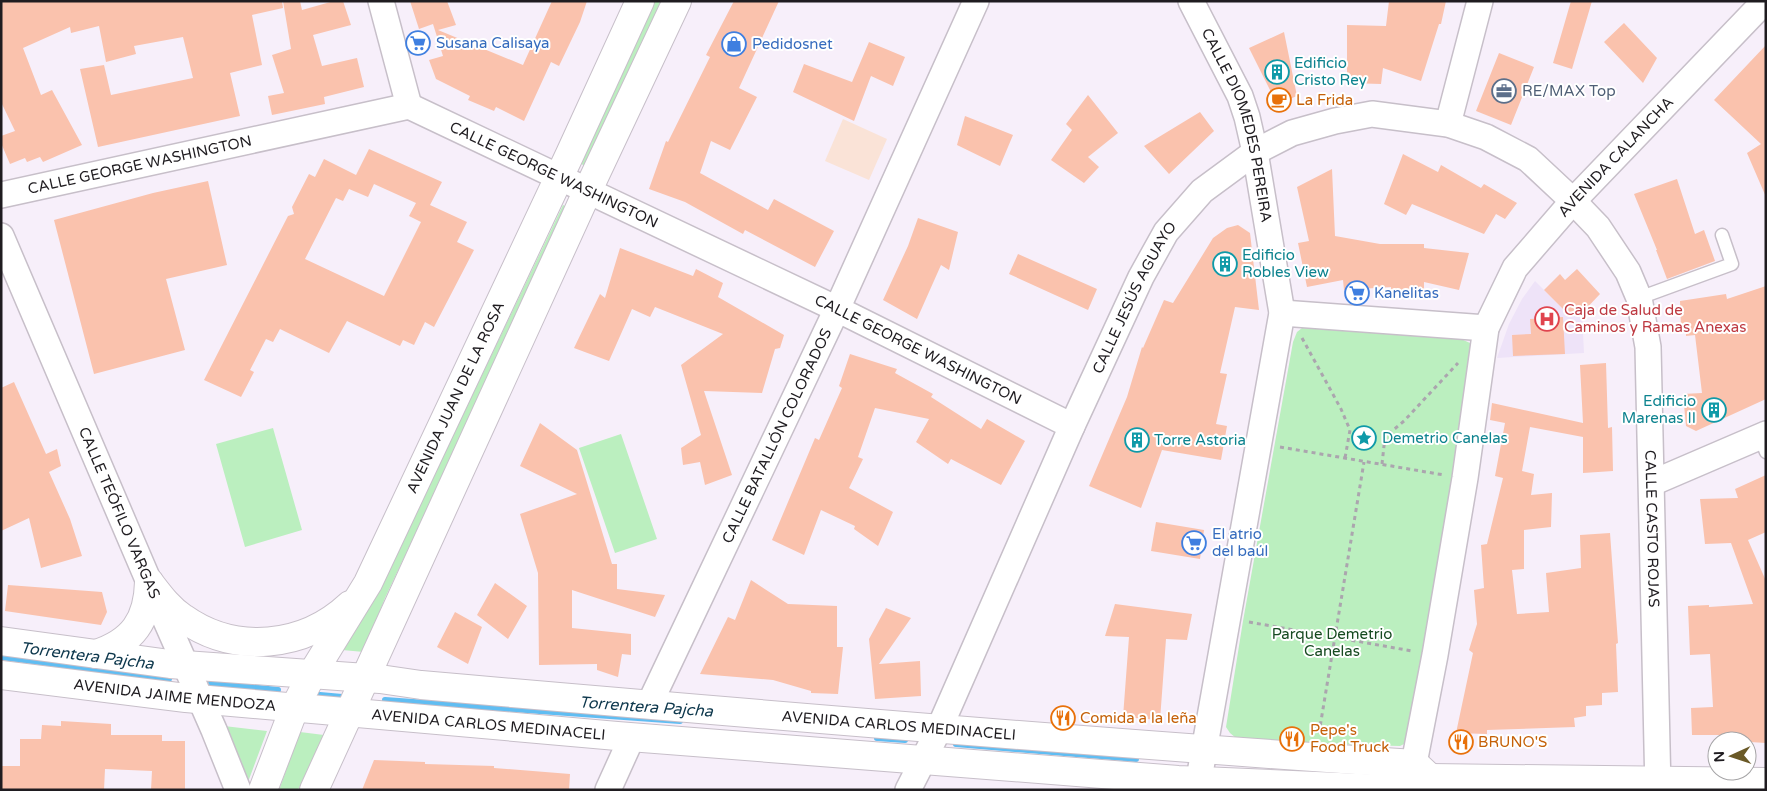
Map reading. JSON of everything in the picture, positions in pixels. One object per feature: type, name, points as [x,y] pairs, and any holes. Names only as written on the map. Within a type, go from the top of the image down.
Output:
[{"type":"main road","name":"AVENIDA JUAN DE LA ROSA","points":[[263,790],[294,709],[312,674],[368,583],[640,1]]},
{"type":"main road","points":[[314,790],[329,761],[364,678],[588,190],[677,1]]},
{"type":"main road","points":[[149,582],[164,601],[182,618],[211,633],[249,642],[273,642],[297,637],[324,625],[349,607],[368,583]]},
{"type":"main road","points":[[96,654],[126,640],[137,628],[144,614],[149,582]]},
{"type":"main road","name":"AVENIDA JAIME MENDOZA","points":[[1,641],[170,664],[364,678]]},
{"type":"main road","name":"AVENIDA JAIME MENDOZA","points":[[1,675],[200,700],[349,712]]},
{"type":"main road","name":"AVENIDA CARLOS MEDINACELI","points":[[364,678],[649,705],[1204,750],[1414,782]]},
{"type":"main road","name":"AVENIDA CARLOS MEDINACELI","points":[[349,712],[924,760],[1198,786],[1414,782],[1658,786],[1766,782]]},
{"type":"street","points":[[380,1],[409,106]]},
{"type":"street","name":"CALLE BATALLÓN COLORADOS","points":[[649,705],[837,309],[976,1]]},
{"type":"street","name":"CALLE DIOMEDES PEREIRA","points":[[1191,1],[1240,96],[1255,152],[1282,313]]},
{"type":"street","points":[[1448,124],[1480,1]]},
{"type":"street","name":"AVENIDA CALANCHA","points":[[1486,328],[1515,268],[1573,201],[1765,1]]},
{"type":"street","name":"CALLE GEORGE WASHINGTON","points":[[1,195],[409,106],[837,309],[1072,426]]},
{"type":"street","name":"CALLE JESÚS AGUAYO","points":[[908,790],[939,729],[1072,426],[1141,277],[1166,232],[1202,192],[1255,152],[1292,133],[1335,120],[1372,114],[1448,124],[1486,136],[1528,159],[1573,201]]},
{"type":"street","name":"CALLE CASTO ROJAS","points":[[1573,201],[1598,227],[1628,272],[1639,298],[1648,346],[1658,786]]},
{"type":"street","name":"CALLE TEÓFILO VARGAS","points":[[1,236],[214,730],[238,790]]},
{"type":"street","points":[[1198,786],[1282,313],[1486,328],[1464,488],[1414,782]]},
{"type":"street","points":[[1652,483],[1764,441]]},
{"type":"street","points":[[608,790],[632,737]]},
{"type":"lane","points":[[1639,298],[1732,264],[1722,235]]},
{"type":"path","points":[[1301,337],[1341,409],[1350,430],[1345,458]]},
{"type":"path","points":[[1382,464],[1385,437],[1404,421],[1462,359]]},
{"type":"path","points":[[1275,446],[1449,476]]},
{"type":"path","points":[[1319,736],[1364,462]]},
{"type":"path","points":[[1243,621],[1419,653]]},
{"type":"shaded area","points":[[843,119],[887,139],[869,180],[825,161]]},
{"type":"shaded area","name":"Caja de Salud de Caminos y Ramas Anexas","points":[[1535,281],[1568,314],[1582,313],[1584,353],[1497,358],[1509,324],[1522,299]]},
{"type":"green space","points":[[655,1],[663,1],[588,167],[581,164]]},
{"type":"green space","points":[[563,205],[569,208],[385,598],[364,652],[342,650],[379,591]]},
{"type":"green space","name":"Parque Demetrio Canelas","points":[[1302,328],[1459,338],[1470,343],[1474,348],[1455,477],[1406,743],[1400,746],[1236,738],[1226,727],[1293,342],[1297,332]]},
{"type":"green space","points":[[273,428],[302,530],[245,547],[216,444]]},
{"type":"green space","points":[[621,434],[657,539],[615,553],[579,448]]},
{"type":"green space","points":[[224,726],[267,731],[248,782],[232,741]]},
{"type":"green space","points":[[300,732],[324,735],[298,790],[279,790]]},
{"type":"building","points":[[1,1],[282,1],[283,8],[252,15],[262,65],[230,73],[240,116],[98,147],[80,69],[104,65],[111,95],[193,78],[183,37],[134,46],[136,54],[106,62],[99,26],[71,33],[70,27],[23,48],[41,95],[52,90],[82,145],[43,162],[40,157],[27,162],[25,158],[10,164],[1,143],[1,136],[15,131],[1,102]]},
{"type":"building","points":[[283,1],[300,1],[302,10],[334,1],[343,1],[351,25],[313,35],[322,66],[357,58],[364,87],[324,97],[325,104],[272,115],[268,96],[284,93],[272,55],[291,49]]},
{"type":"building","points":[[410,1],[447,1],[456,25],[438,30],[523,65],[552,1],[587,1],[580,22],[559,66],[551,62],[524,121],[496,107],[494,111],[468,100],[470,96],[436,79],[429,60],[443,56],[433,24],[419,29]]},
{"type":"building","points":[[734,1],[779,1],[739,88],[757,97],[730,150],[711,141],[700,173],[768,210],[774,199],[834,231],[815,267],[745,230],[743,234],[685,202],[649,189],[666,141],[668,142],[710,57],[706,55]]},
{"type":"building","points":[[1389,1],[1446,1],[1441,24],[1439,24],[1421,81],[1383,68],[1381,84],[1347,83],[1347,25],[1386,26]]},
{"type":"building","points":[[1571,1],[1592,1],[1572,69],[1553,63]]},
{"type":"building","points":[[1624,23],[1657,58],[1643,83],[1604,42]]},
{"type":"building","name":"Edificio Cristo Rey","points":[[1284,32],[1297,96],[1277,104],[1249,48]]},
{"type":"building","points":[[869,42],[905,57],[893,86],[871,76],[854,121],[793,92],[804,64],[852,82]]},
{"type":"building","points":[[1766,45],[1766,197],[1747,153],[1761,144],[1714,100]]},
{"type":"building","points":[[1499,53],[1534,67],[1511,125],[1476,111]]},
{"type":"building","points":[[1088,95],[1118,133],[1088,157],[1099,167],[1084,183],[1051,160],[1072,130],[1066,124]]},
{"type":"building","points":[[1200,112],[1214,131],[1169,174],[1144,146]]},
{"type":"building","points":[[965,116],[1013,135],[1000,166],[957,145]]},
{"type":"building","points":[[369,149],[442,182],[430,205],[467,222],[457,242],[474,250],[434,327],[425,322],[414,345],[403,340],[400,346],[347,321],[329,353],[280,329],[273,342],[266,339],[250,370],[254,372],[241,397],[204,380],[288,216],[294,214],[292,207],[309,174],[315,177],[324,159],[356,175]],"holes":[[[374,184],[416,203],[409,216],[421,222],[384,296],[305,259],[336,198],[343,201],[349,189],[368,197]]]},
{"type":"building","points":[[1403,154],[1438,172],[1441,165],[1481,188],[1484,184],[1517,203],[1505,219],[1496,214],[1484,234],[1412,204],[1406,215],[1384,204]]},
{"type":"building","points":[[1332,169],[1335,236],[1380,244],[1424,244],[1424,248],[1469,253],[1459,290],[1424,282],[1424,292],[1391,292],[1391,287],[1344,290],[1343,280],[1307,287],[1298,243],[1309,241],[1297,187]]},
{"type":"building","points":[[1677,179],[1695,234],[1704,230],[1715,261],[1667,279],[1634,194]]},
{"type":"building","points":[[208,181],[227,265],[166,279],[185,350],[94,374],[54,220],[153,193]]},
{"type":"building","points":[[918,218],[958,232],[949,270],[941,265],[917,319],[883,300],[908,246]]},
{"type":"building","points":[[1238,225],[1250,233],[1259,310],[1235,307],[1220,373],[1227,374],[1216,424],[1227,426],[1221,460],[1162,450],[1141,508],[1089,486],[1127,397],[1142,347],[1164,300],[1173,303],[1213,238],[1227,228]]},
{"type":"building","points":[[620,248],[693,276],[696,269],[723,283],[718,297],[784,335],[780,348],[775,349],[762,393],[704,391],[732,475],[705,485],[700,462],[683,465],[681,448],[701,435],[681,365],[723,334],[655,307],[650,317],[632,309],[609,361],[574,348],[600,294],[605,298]]},
{"type":"building","points":[[1018,254],[1097,289],[1088,310],[1009,274]]},
{"type":"building","points":[[1577,269],[1600,294],[1582,313],[1568,314],[1544,290],[1560,274],[1565,280]]},
{"type":"building","points":[[1766,286],[1766,399],[1696,431],[1686,426],[1683,394],[1702,393],[1695,335],[1686,336],[1686,328],[1681,328],[1680,301],[1726,294],[1727,299]]},
{"type":"building","points":[[1563,317],[1565,354],[1513,356],[1512,335],[1531,334],[1530,319]]},
{"type":"building","points":[[850,354],[897,369],[895,373],[933,394],[931,397],[981,429],[987,419],[1025,441],[1001,485],[951,459],[948,464],[916,442],[929,419],[875,408],[858,457],[863,459],[849,488],[893,512],[878,546],[854,529],[855,526],[821,510],[804,555],[772,540],[815,438],[819,440],[842,388],[839,386]]},
{"type":"building","points":[[1606,363],[1608,428],[1612,427],[1613,471],[1583,473],[1583,437],[1530,427],[1522,471],[1534,474],[1531,495],[1552,493],[1551,527],[1524,530],[1524,569],[1512,570],[1517,614],[1549,612],[1546,573],[1581,568],[1580,535],[1610,533],[1618,643],[1616,644],[1618,692],[1602,693],[1602,705],[1586,706],[1586,716],[1574,718],[1575,727],[1487,730],[1487,734],[1456,733],[1473,653],[1469,650],[1477,624],[1474,590],[1484,588],[1481,545],[1487,544],[1503,478],[1495,476],[1505,423],[1490,420],[1492,403],[1583,423],[1580,365]]},
{"type":"building","points":[[14,382],[46,454],[57,449],[61,466],[49,472],[70,519],[82,556],[41,568],[29,518],[1,531],[1,388]]},
{"type":"building","points":[[540,423],[577,450],[612,564],[617,564],[617,589],[665,595],[655,617],[572,590],[572,628],[631,634],[631,655],[622,654],[618,677],[597,670],[597,664],[539,665],[538,573],[520,514],[577,494],[520,466]]},
{"type":"building","points":[[1766,475],[1766,532],[1748,540],[1766,581],[1766,743],[1757,742],[1757,731],[1707,731],[1707,735],[1692,735],[1691,708],[1713,707],[1710,654],[1690,655],[1688,606],[1709,605],[1709,607],[1753,604],[1731,543],[1705,544],[1700,499],[1738,498],[1735,489]]},
{"type":"building","points":[[1156,522],[1204,530],[1200,559],[1151,551]]},
{"type":"building","points":[[751,580],[788,604],[837,606],[837,647],[843,647],[838,694],[811,693],[811,691],[773,680],[700,674],[728,617],[735,620]]},
{"type":"building","points":[[495,583],[527,606],[508,639],[477,615]]},
{"type":"building","points":[[8,585],[102,592],[107,612],[101,625],[5,611]]},
{"type":"building","points":[[1115,604],[1192,614],[1187,640],[1166,639],[1160,720],[1123,717],[1129,637],[1105,636]]},
{"type":"building","points":[[886,608],[911,618],[879,664],[920,661],[921,696],[875,699],[869,639]]},
{"type":"building","points":[[455,612],[482,627],[468,664],[437,647]]},
{"type":"building","points":[[61,721],[111,724],[111,735],[162,735],[162,741],[185,741],[185,790],[151,790],[152,771],[105,769],[104,790],[1,790],[1,766],[20,766],[20,739],[41,739],[42,725],[61,726]]},
{"type":"building","points":[[374,760],[494,766],[494,768],[570,774],[569,790],[362,790]]},
{"type":"waterway","name":"Torrentera Pajcha","points":[[1,657],[169,679]]},
{"type":"waterway","name":"Torrentera Pajcha","points":[[211,683],[278,690]]},
{"type":"waterway","name":"Torrentera Pajcha","points":[[320,695],[342,697]]},
{"type":"waterway","name":"Torrentera Pajcha","points":[[385,700],[680,721]]},
{"type":"waterway","name":"Torrentera Pajcha","points":[[877,738],[905,740]]},
{"type":"waterway","name":"Torrentera Pajcha","points":[[956,744],[1136,759]]},
{"type":"place","name":"Susana Calisaya","points":[[418,43]]},
{"type":"place","name":"Pedidosnet","points":[[734,44]]},
{"type":"place","name":"Edificio Cristo Rey","points":[[1277,72]]},
{"type":"place","name":"RE/MAX Top","points":[[1504,91]]},
{"type":"place","name":"La Frida","points":[[1279,100]]},
{"type":"place","name":"Edificio Robles View","points":[[1225,264]]},
{"type":"place","name":"Kanelitas","points":[[1357,293]]},
{"type":"place","name":"Caja de Salud de Caminos y Ramas Anexas","points":[[1547,319]]},
{"type":"place","name":"Edificio Marenas II","points":[[1714,410]]},
{"type":"place","name":"Demetrio Canelas","points":[[1364,438]]},
{"type":"place","name":"Torre Astoria","points":[[1137,440]]},
{"type":"place","name":"El atrio del baúl","points":[[1194,543]]},
{"type":"place","name":"Comida a la leña","points":[[1063,718]]},
{"type":"place","name":"Pepe's Food Truck","points":[[1292,739]]},
{"type":"place","name":"BRUNO'S","points":[[1461,742]]}]
